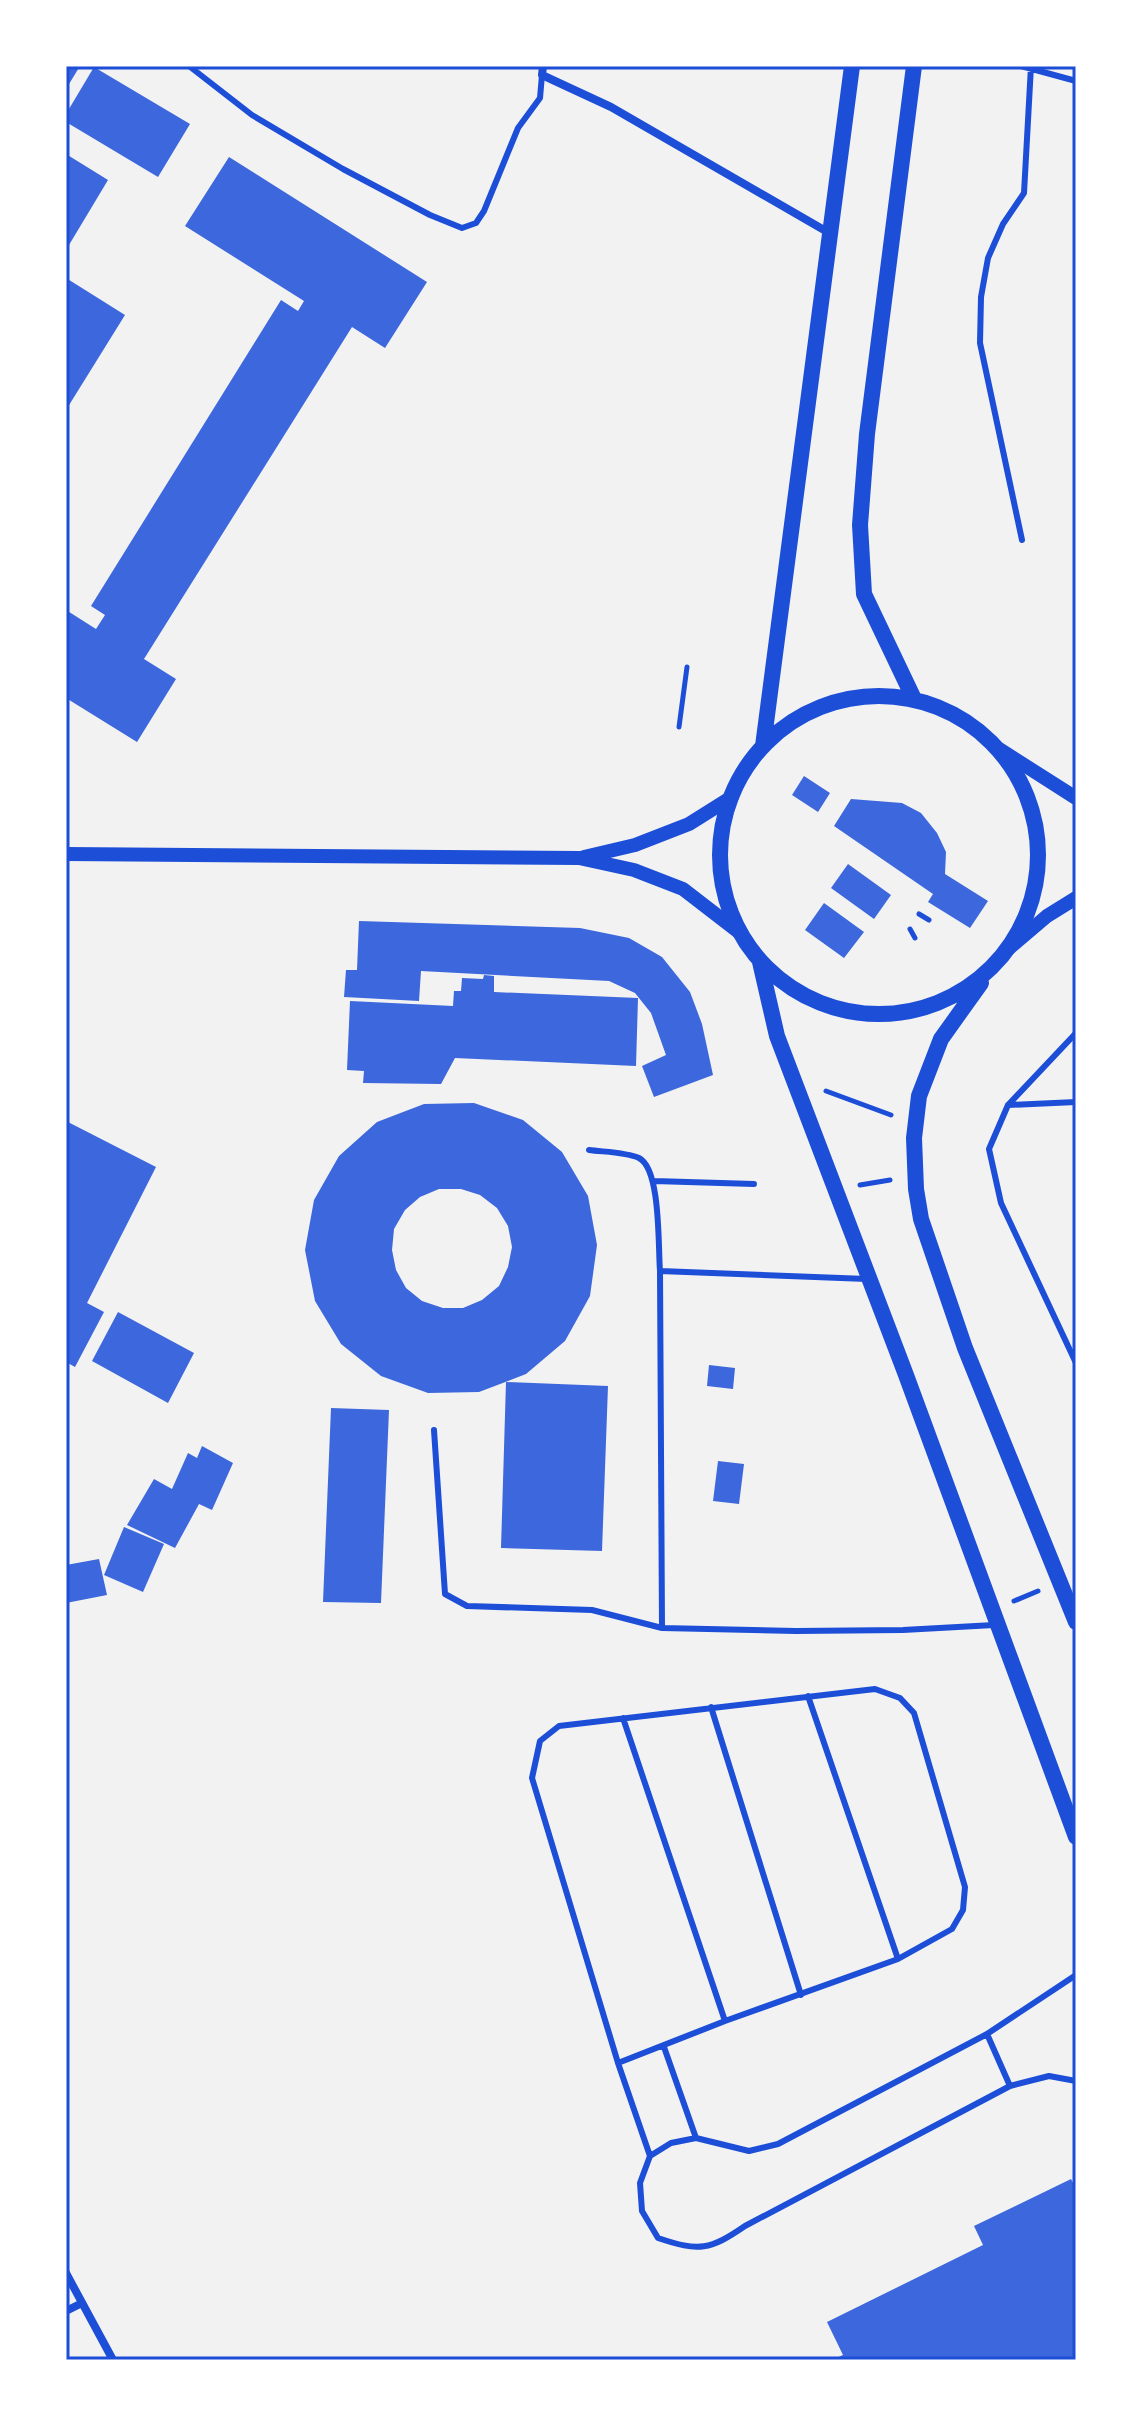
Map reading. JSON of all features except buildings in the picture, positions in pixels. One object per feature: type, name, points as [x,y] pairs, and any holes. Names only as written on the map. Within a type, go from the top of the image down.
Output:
[{"type":"main road","points":[[763,746],[852,66]]},
{"type":"main road","points":[[914,66],[867,434],[860,525],[864,594],[914,699]]},
{"type":"main road","points":[[988,972],[963,991],[935,1005],[904,1013],[872,1015],[840,1010],[811,999],[784,983],[760,962],[740,933],[727,902],[721,870],[721,836],[732,797],[763,746],[780,730],[810,711],[844,699],[879,695],[914,699],[945,710],[974,726],[999,749],[1017,774],[1030,802],[1037,833],[1038,864],[1034,895],[1023,924],[1007,950],[941,1039],[919,1096],[914,1175],[921,1219],[965,1348],[1076,1622]]},
{"type":"main road","points":[[760,962],[777,1036],[1076,1837]]},
{"type":"street","points":[[543,71],[831,234]]},
{"type":"street","points":[[999,749],[1076,798]]},
{"type":"street","points":[[579,858],[635,845],[675,830],[732,797]]},
{"type":"street","points":[[66,854],[579,858],[634,870],[683,889],[740,933]]},
{"type":"street","points":[[1007,950],[1047,916],[1076,898]]},
{"type":"street","points":[[66,2273],[113,2360]]},
{"type":"street","points":[[66,2311],[82,2303]]},
{"type":"lane","points":[[189,66],[252,115],[343,169],[454,226],[469,227],[484,211],[518,128],[540,98],[543,71]]},
{"type":"lane","points":[[1021,66],[1076,81]]},
{"type":"lane","points":[[1022,540],[980,343],[988,258],[1003,224],[1024,193],[1030,67]]},
{"type":"lane","points":[[1076,1033],[1008,1105],[989,1149],[1001,1203],[1076,1363]]},
{"type":"lane","points":[[1008,1105],[1076,1102]]},
{"type":"lane","points":[[589,1150],[638,1157],[648,1165],[654,1181],[660,1271],[662,1628]]},
{"type":"lane","points":[[654,1181],[754,1184]]},
{"type":"lane","points":[[660,1271],[870,1279]]},
{"type":"lane","points":[[434,1430],[445,1594],[467,1606],[592,1610],[662,1628],[796,1631],[996,1618]]},
{"type":"lane","points":[[618,2063],[898,1959],[952,1929],[963,1910],[965,1887],[914,1713],[900,1698],[875,1689],[711,1707],[559,1726],[540,1741],[532,1778],[618,2063],[650,2156]]},
{"type":"lane","points":[[808,1696],[898,1959]]},
{"type":"lane","points":[[711,1707],[801,1995]]},
{"type":"lane","points":[[623,1718],[725,2021]]},
{"type":"lane","points":[[1076,1975],[987,2034],[778,2144],[749,2151],[696,2138],[671,2143],[650,2156],[640,2183],[642,2211],[658,2238],[689,2248],[719,2244],[745,2226],[1010,2086],[1049,2076],[1076,2081]]},
{"type":"lane","points":[[987,2034],[1010,2086]]},
{"type":"lane","points":[[664,2047],[696,2138]]},
{"type":"path","points":[[679,727],[687,667]]},
{"type":"path","points":[[919,914],[929,920]]},
{"type":"path","points":[[910,929],[915,938]]},
{"type":"path","points":[[826,1091],[881,1113],[916,1121]]},
{"type":"path","points":[[837,1192],[914,1175]]},
{"type":"path","points":[[996,1618],[1061,1581]]}]
